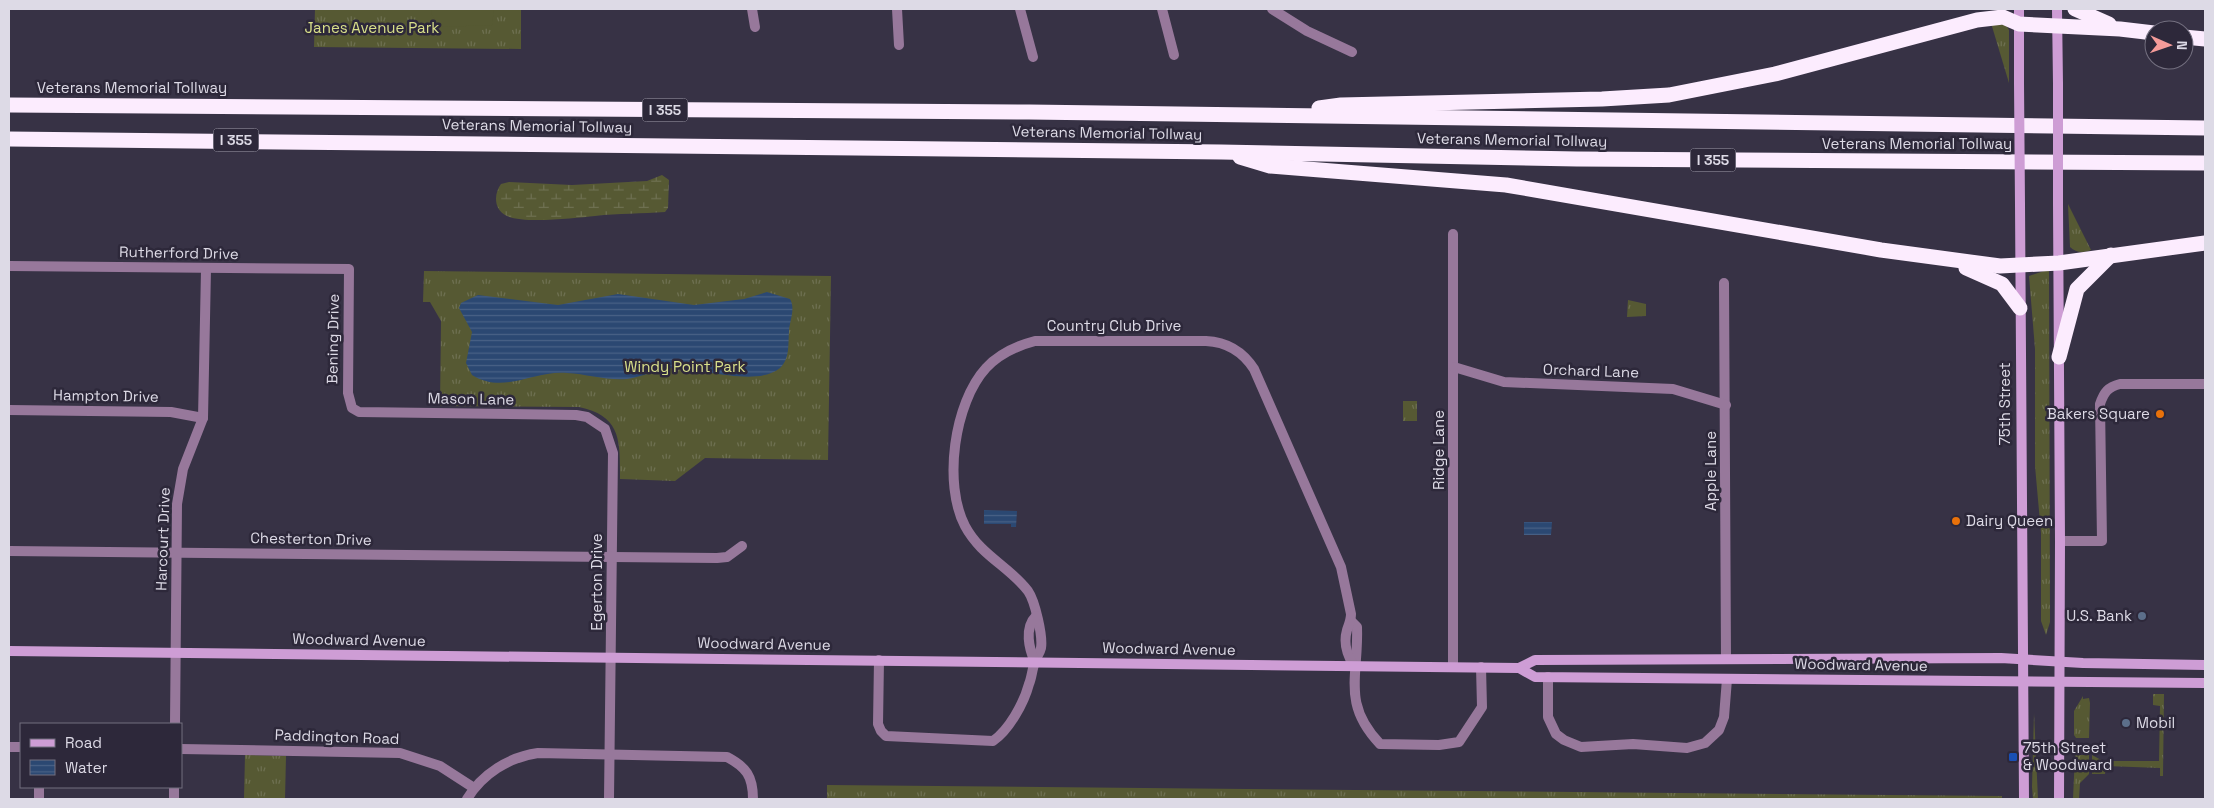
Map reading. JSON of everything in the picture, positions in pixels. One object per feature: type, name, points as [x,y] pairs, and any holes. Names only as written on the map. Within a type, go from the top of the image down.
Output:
[{"type":"highway","points":[[1977,20],[1996,9]]},
{"type":"highway","points":[[2075,9],[2120,29]]},
{"type":"highway","points":[[1271,115],[1341,106],[1602,99],[1668,95],[1775,74],[1977,20],[2003,17],[2019,24],[2144,32]]},
{"type":"highway","points":[[9,99],[59,105]]},
{"type":"highway","name":"Veterans Memorial Tollway","points":[[9,105],[1271,115],[2205,128]]},
{"type":"highway","name":"Veterans Memorial Tollway","points":[[9,140],[1221,152],[1577,159],[2205,163]]},
{"type":"highway","points":[[1221,152],[1270,166],[1506,185],[1944,260],[2020,266],[2059,263],[2205,243]]},
{"type":"highway","points":[[2059,357],[2077,290],[2111,255]]},
{"type":"highway","points":[[1944,260],[1990,277],[2002,284],[2020,308]]},
{"type":"main road","name":"75th Street","points":[[2019,9],[2024,799]]},
{"type":"main road","points":[[2057,9],[2060,541],[2059,799]]},
{"type":"main road","name":"Woodward Avenue","points":[[9,651],[1481,667],[1519,668],[1536,677],[2205,683]]},
{"type":"main road","name":"Woodward Avenue","points":[[1519,668],[1535,660],[1726,659],[2022,659],[2205,665]]},
{"type":"street","points":[[752,9],[755,27]]},
{"type":"street","points":[[897,9],[899,45]]},
{"type":"street","points":[[1020,9],[1033,57]]},
{"type":"street","points":[[1162,9],[1174,55]]},
{"type":"street","points":[[1272,9],[1307,31],[1352,52]]},
{"type":"street","name":"Ridge Lane","points":[[1453,234],[1454,667]]},
{"type":"street","name":"Rutherford Drive","points":[[9,266],[349,269]]},
{"type":"street","name":"Harcourt Drive","points":[[175,723],[176,553],[179,485],[203,418],[206,269]]},
{"type":"street","name":"Bening Drive","points":[[349,269],[348,393],[352,408]]},
{"type":"street","name":"Apple Lane","points":[[1724,283],[1726,659]]},
{"type":"street","name":"Country Club Drive","points":[[1034,662],[1028,648],[1031,622],[1036,616],[1029,592],[984,552],[965,526],[958,510],[953,487],[952,464],[966,404],[978,379],[986,368],[1003,354],[1021,345],[1035,341],[1212,341],[1234,349],[1249,361],[1254,369],[1341,567],[1350,603],[1351,621],[1357,627],[1358,653],[1354,666],[1353,694],[1358,712],[1369,732],[1380,744],[1438,745],[1458,742],[1482,707],[1481,667]]},
{"type":"street","name":"Orchard Lane","points":[[1454,367],[1504,382],[1673,389],[1726,405]]},
{"type":"street","points":[[2060,541],[2102,540],[2100,404],[2103,394],[2110,386],[2120,384],[2205,384]]},
{"type":"street","name":"Mason Lane","points":[[352,408],[366,413],[576,416],[591,419]]},
{"type":"street","name":"Hampton Drive","points":[[9,410],[171,412],[203,418]]},
{"type":"street","name":"Egerton Drive","points":[[591,419],[605,428],[612,446],[612,657],[609,799]]},
{"type":"street","name":"Chesterton Drive","points":[[9,551],[716,558],[727,557],[742,546]]},
{"type":"street","points":[[880,660],[878,724],[886,736],[993,740],[1000,736],[1026,694],[1034,662]]},
{"type":"street","points":[[1548,677],[1548,717],[1556,734],[1572,744],[1591,747],[1633,744],[1687,748],[1705,743],[1719,730],[1724,717],[1727,679]]},
{"type":"street","name":"Paddington Road","points":[[182,749],[400,753],[424,759],[440,766],[474,788]]},
{"type":"street","points":[[467,799],[474,788],[501,765],[520,756],[538,753],[727,756],[743,766],[753,788],[753,799]]},
{"type":"green space","name":"Janes Avenue Park","points":[[315,9],[521,9],[521,49],[314,47]]},
{"type":"green space","points":[[431,9],[494,9],[492,25],[440,27],[432,15]]},
{"type":"green space","points":[[1991,23],[2006,25],[2009,30],[2009,83]]},
{"type":"green space","points":[[662,175],[669,180],[668,208],[665,212],[526,220],[502,213],[496,201],[497,192],[501,184],[509,182],[572,185],[647,181]]},
{"type":"green space","points":[[2068,204],[2091,250],[2080,252],[2070,247]]},
{"type":"green space","points":[[2049,270],[2050,622],[2046,635],[2041,621],[2041,533],[2035,466],[2035,349],[2029,276]]},
{"type":"green space","name":"Windy Point Park","points":[[424,271],[831,276],[828,460],[705,458],[675,481],[620,479],[620,453],[616,433],[604,417],[593,411],[579,407],[440,406],[441,321],[430,302],[423,302]]},
{"type":"green space","points":[[1628,300],[1646,304],[1646,316],[1627,317]]},
{"type":"green space","points":[[1403,401],[1417,401],[1417,421],[1403,421]]},
{"type":"green space","points":[[2153,694],[2164,694],[2163,776],[2160,776],[2160,768],[2106,766],[2105,774],[2092,774],[2092,755],[2103,761],[2159,761],[2160,706],[2153,705]]},
{"type":"green space","points":[[2083,696],[2083,699],[2089,698],[2090,703],[2089,738],[2076,738],[2074,735],[2074,711]]},
{"type":"green space","points":[[2034,713],[2038,799],[2033,799],[2032,787]]},
{"type":"green space","points":[[245,755],[286,756],[285,799],[244,799]]},
{"type":"green space","points":[[2075,755],[2089,755],[2089,774],[2080,783],[2079,799],[2073,799]]},
{"type":"green space","points":[[827,785],[2002,796],[2002,799],[827,799]]},
{"type":"water","points":[[767,292],[790,299],[792,303],[788,351],[780,368],[770,374],[742,377],[672,368],[627,379],[554,373],[496,383],[484,381],[472,375],[466,363],[472,332],[459,308],[461,303],[478,295],[558,305],[618,294],[694,305],[744,299]]},
{"type":"water","points":[[984,510],[1017,511],[1016,527],[1011,527],[1011,524],[984,524]]},
{"type":"water","points":[[1524,522],[1552,522],[1551,535],[1524,535]]},
{"type":"place","name":"Bakers Square","points":[[2160,414]]},
{"type":"place","name":"Dairy Queen","points":[[1956,521]]},
{"type":"place","name":"U.S. Bank","points":[[2142,616]]},
{"type":"place","name":"Mobil","points":[[2126,723]]},
{"type":"place","name":"75th Street & Woodward","points":[[2013,757]]}]
